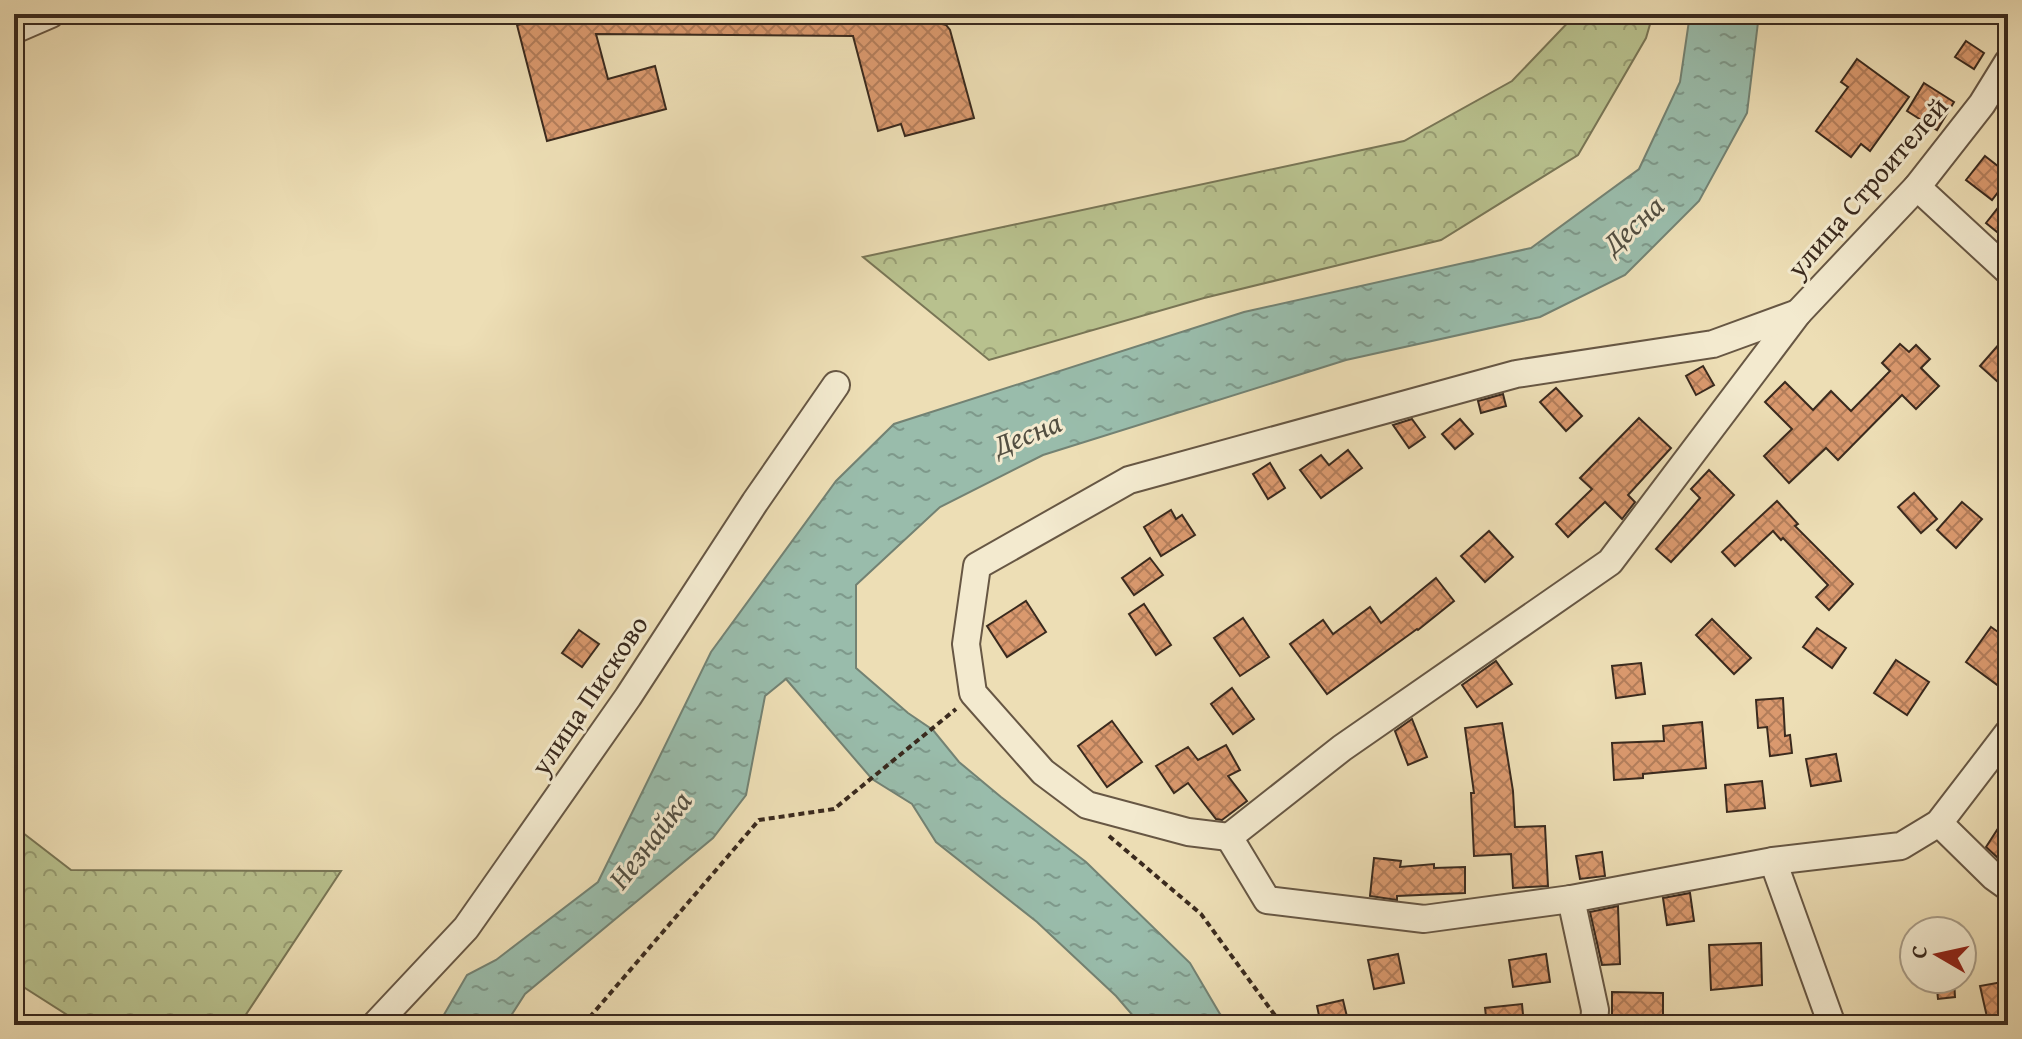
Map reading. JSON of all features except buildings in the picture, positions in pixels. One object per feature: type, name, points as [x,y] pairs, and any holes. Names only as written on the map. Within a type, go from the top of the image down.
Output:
[{"type":"street","points":[[14,30],[51,14]]},
{"type":"street","name":"улица Строителей","points":[[1229,837],[1342,748],[1610,562],[1798,313],[1917,187],[1982,104],[2008,62]]},
{"type":"street","points":[[1917,187],[2008,271]]},
{"type":"street","points":[[1798,313],[1713,344],[1516,374],[1129,480],[977,566],[966,644],[973,693],[1043,772],[1087,805],[1188,832],[1229,837],[1267,900],[1424,919],[1571,899],[1773,861],[1901,846],[1939,823],[2008,733]]},
{"type":"street","name":"улица Писково","points":[[375,1025],[466,928],[628,697],[755,502],[836,385]]},
{"type":"street","points":[[1939,823],[2008,887]]},
{"type":"street","points":[[1773,861],[1832,1025]]},
{"type":"street","points":[[1571,899],[1595,1010],[1594,1025]]},
{"type":"path","points":[[583,1025],[759,820],[834,809],[946,719]]},
{"type":"path","points":[[1087,805],[1107,834],[1201,914],[1282,1025]]},
{"type":"green space","points":[[1576,14],[1653,14],[1646,38],[1578,155],[1441,240],[1204,298],[989,360],[863,257],[1404,141],[1512,81]]},
{"type":"green space","points":[[14,826],[71,870],[341,871],[239,1025],[83,1025],[14,981]]},
{"type":"water","points":[[1690,14],[1759,14],[1747,113],[1699,201],[1625,275],[1540,317],[1346,360],[1043,455],[940,507],[856,585],[856,668],[908,713],[933,730],[959,762],[1086,862],[1190,963],[1220,1014],[1232,1025],[1141,1025],[1116,996],[1037,922],[936,842],[912,804],[872,779],[786,679],[765,696],[746,795],[713,838],[525,994],[505,1025],[438,1025],[467,975],[496,960],[598,882],[711,652],[836,481],[894,424],[1244,312],[1531,248],[1639,169],[1680,82]]},
{"type":"water label","name":"Десна","points":[[1633,225]]},
{"type":"water label","name":"Десна","points":[[1027,434]]},
{"type":"water label","name":"Незнайка","points":[[650,840]]}]
